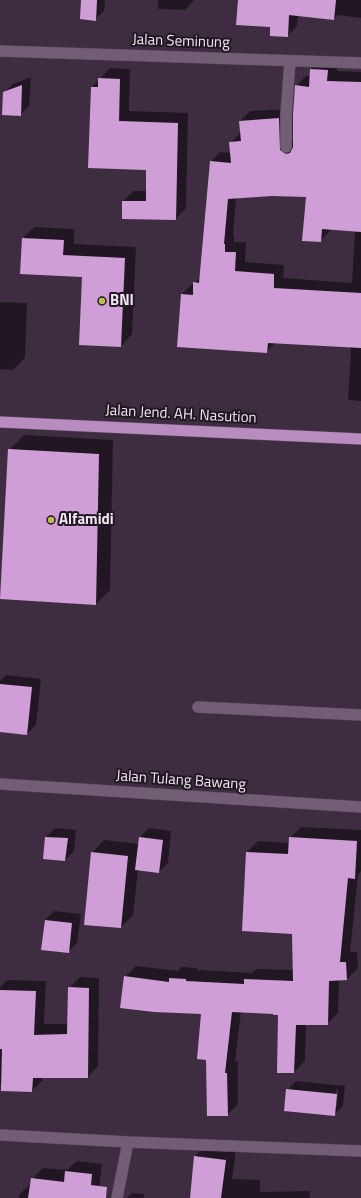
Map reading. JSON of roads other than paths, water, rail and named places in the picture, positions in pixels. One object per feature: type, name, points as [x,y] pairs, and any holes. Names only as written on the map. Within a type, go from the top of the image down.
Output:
[{"type":"highway","name":"Jalan Jend. AH. Nasution","points":[[0,422],[361,438]]},
{"type":"street","name":"Jalan Seminung","points":[[0,50],[361,63]]},
{"type":"street","points":[[286,147],[286,115],[290,61]]},
{"type":"street","points":[[198,707],[361,715]]},
{"type":"street","name":"Jalan Tulang Bawang","points":[[0,784],[361,807]]},
{"type":"street","points":[[0,1135],[128,1142],[361,1151]]},
{"type":"street","points":[[117,1198],[128,1142]]},
{"type":"place","name":"BNI","points":[[102,301]]},
{"type":"place","name":"Alfamidi","points":[[51,520]]}]
